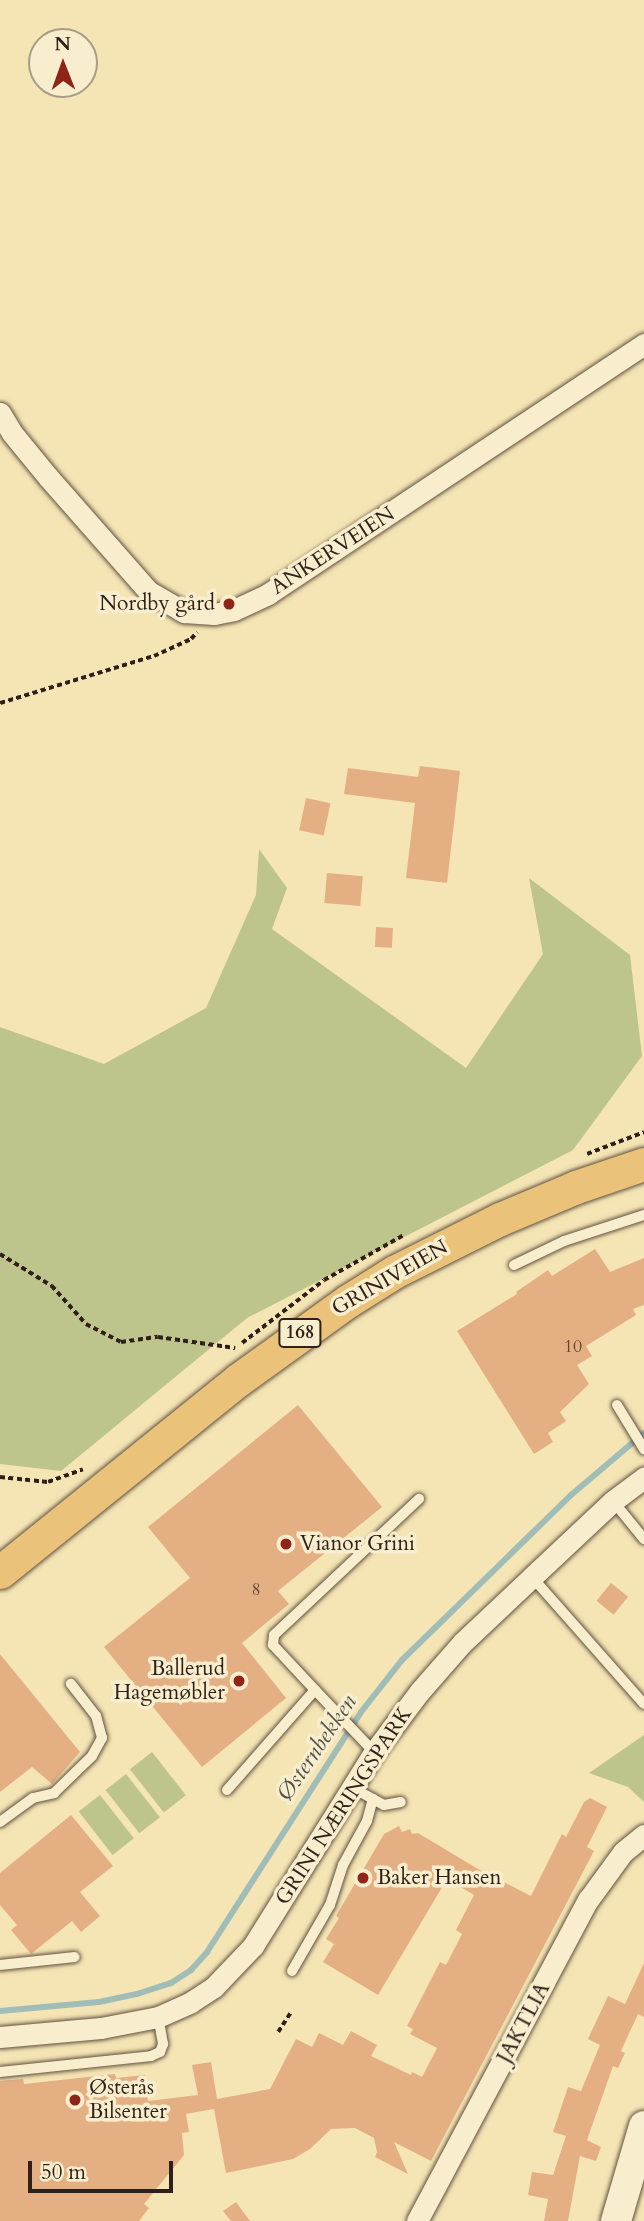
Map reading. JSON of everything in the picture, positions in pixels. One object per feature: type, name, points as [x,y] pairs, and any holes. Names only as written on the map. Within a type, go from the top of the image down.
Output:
[{"type":"main road","name":"GRINIVEIEN","points":[[0,1573],[238,1380],[348,1301],[394,1272],[500,1219],[576,1187],[644,1164]]},
{"type":"main road","points":[[616,2221],[644,2126]]},
{"type":"street","name":"ANKERVEIEN","points":[[206,615],[234,610],[268,594],[644,344]]},
{"type":"street","points":[[0,413],[33,460],[136,580],[173,608],[206,615]]},
{"type":"street","name":"GRINI NÆRINGSPARK","points":[[0,2037],[101,2028],[158,2017],[191,2003],[215,1987],[253,1946],[353,1788],[367,1745],[462,1643],[613,1501],[644,1478]]},
{"type":"street","name":"JAKTLIA","points":[[417,2221],[588,1900],[623,1852],[644,1835]]},
{"type":"lane","points":[[514,1265],[564,1241],[644,1215]]},
{"type":"lane","points":[[617,1405],[642,1446]]},
{"type":"lane","points":[[367,1745],[273,1645],[274,1635],[419,1499]]},
{"type":"lane","points":[[613,1501],[644,1539]]},
{"type":"lane","points":[[532,1577],[644,1704]]},
{"type":"lane","points":[[0,1822],[33,1798],[54,1793],[92,1756],[102,1738],[96,1716],[71,1684]]},
{"type":"lane","points":[[227,1790],[315,1690]]},
{"type":"lane","points":[[353,1788],[384,1805],[401,1802]]},
{"type":"lane","points":[[292,1971],[330,1905],[343,1865],[367,1821],[373,1799]]},
{"type":"lane","points":[[0,1965],[75,1957]]},
{"type":"lane","points":[[0,2072],[151,2056],[160,2052],[163,2044],[158,2017]]},
{"type":"path","points":[[0,703],[174,648],[191,639],[206,615]]},
{"type":"path","points":[[0,1254],[52,1286],[86,1324],[121,1342],[158,1337],[235,1348]]},
{"type":"path","points":[[0,1478],[48,1482]]},
{"type":"path","points":[[278,2032],[291,2012]]},
{"type":"green space","points":[[259,849],[287,888],[272,929],[466,1068],[543,954],[529,878],[630,955],[642,1056],[573,1150],[247,1318],[61,1471],[0,1464],[0,1027],[104,1064],[206,1008],[256,895]]},
{"type":"green space","points":[[644,1735],[644,1802],[628,1787],[589,1773]]},
{"type":"green space","points":[[152,1752],[186,1795],[164,1813],[130,1769]]},
{"type":"green space","points":[[126,1774],[160,1817],[139,1833],[106,1790]]},
{"type":"green space","points":[[100,1795],[134,1838],[113,1855],[79,1812]]},
{"type":"building","points":[[420,766],[460,771],[447,883],[406,878],[415,803],[344,794],[348,768],[418,777]]},
{"type":"building","points":[[306,798],[330,803],[324,835],[299,830]]},
{"type":"building","points":[[327,873],[363,876],[360,906],[324,903]]},
{"type":"building","points":[[376,927],[393,928],[392,948],[375,947]]},
{"type":"building","points":[[595,1249],[610,1272],[644,1258],[644,1305],[633,1309],[636,1315],[586,1346],[592,1356],[577,1365],[589,1384],[560,1412],[566,1421],[548,1433],[553,1442],[534,1454],[457,1331],[517,1294],[516,1292],[548,1270],[552,1276]]},
{"type":"building","points":[[298,1405],[382,1507],[278,1591],[289,1604],[242,1643],[286,1698],[202,1767],[104,1647],[190,1578],[148,1527]]},
{"type":"building","points":[[611,1583],[628,1597],[614,1615],[597,1601]]},
{"type":"building","points":[[0,1654],[80,1752],[52,1784],[32,1767],[0,1792]]},
{"type":"building","points":[[590,1798],[607,1807],[587,1847],[594,1851],[431,2161],[394,2142],[408,2174],[375,2157],[377,2152],[374,2138],[355,2128],[331,2129],[310,2149],[293,2159],[226,2173],[214,2109],[186,2114],[189,2132],[182,2133],[184,2155],[144,2204],[149,2208],[139,2221],[0,2221],[0,2081],[23,2079],[24,2084],[115,2074],[116,2078],[145,2075],[148,2101],[198,2095],[192,2065],[211,2062],[217,2099],[270,2089],[296,2039],[312,2047],[319,2033],[343,2045],[351,2031],[377,2045],[371,2056],[411,2075],[412,2072],[422,2077],[437,2048],[410,2034],[413,2029],[407,2026],[440,1962],[446,1965],[462,1934],[456,1930],[474,1895],[447,1879],[378,1995],[323,1962],[334,1944],[326,1939],[339,1918],[336,1916],[384,1834],[399,1826],[402,1832],[410,1829],[412,1834],[418,1833],[478,1869],[531,1896],[562,1834],[566,1837],[584,1802]]},
{"type":"building","points":[[71,1815],[113,1866],[80,1892],[100,1916],[81,1932],[72,1921],[31,1954],[11,1930],[17,1925],[0,1905],[0,1873]]},
{"type":"building","points":[[644,1963],[644,2017],[638,2014],[621,2051],[625,2053],[618,2068],[613,2066],[587,2140],[601,2147],[596,2161],[580,2156],[568,2221],[544,2221],[548,2199],[528,2195],[532,2172],[553,2175],[566,2136],[553,2132],[568,2087],[581,2091],[600,2045],[588,2039],[608,1996],[625,2004]]},
{"type":"building","points":[[236,2202],[250,2221],[231,2221],[223,2211]]},
{"type":"waterway","name":"Østernbekken","points":[[0,2011],[99,2002],[137,1994],[171,1983],[191,1970],[207,1952],[361,1712],[402,1660],[571,1495],[644,1433]]},
{"type":"place","name":"Nordby gård","points":[[229,604]]},
{"type":"place","name":"Vianor Grini","points":[[286,1544]]},
{"type":"place","name":"Ballerud Hagemøbler","points":[[239,1681]]},
{"type":"place","name":"Baker Hansen","points":[[363,1878]]},
{"type":"place","name":"Østerås Bilsenter","points":[[75,2100]]}]
